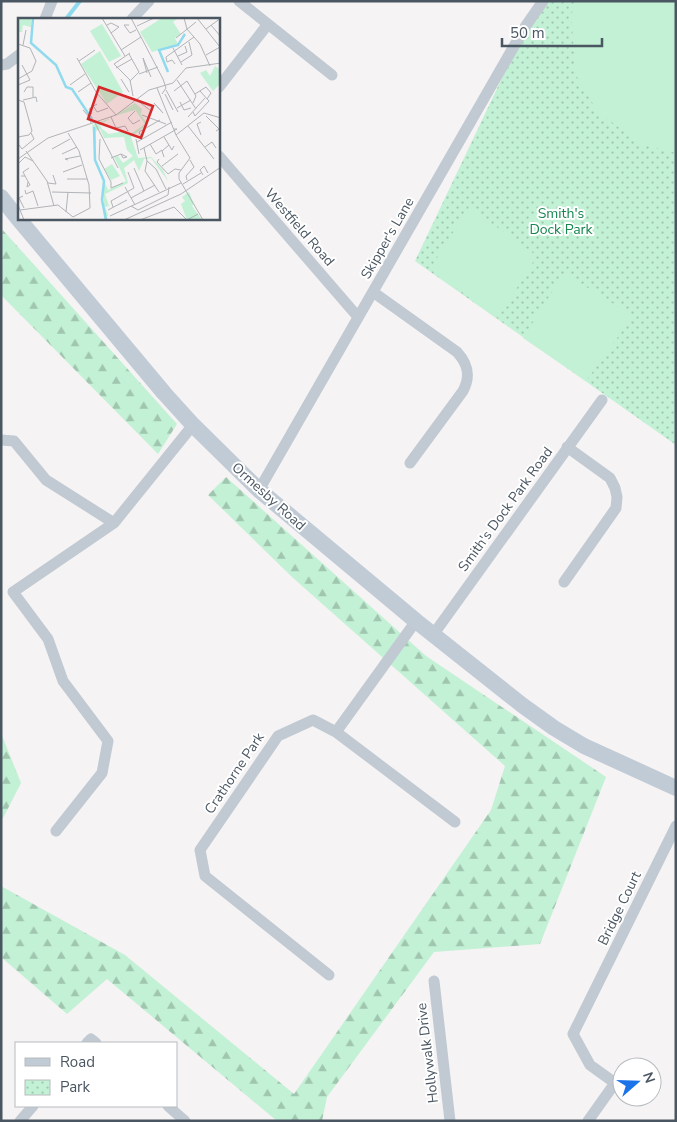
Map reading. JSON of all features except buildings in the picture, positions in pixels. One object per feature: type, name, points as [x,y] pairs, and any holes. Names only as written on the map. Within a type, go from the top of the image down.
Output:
[{"type":"main road","name":"Ormesby Road","points":[[1,197],[18,218]]},
{"type":"main road","name":"Ormesby Road","points":[[20,220],[164,393],[193,425],[260,490],[416,622],[554,728],[584,746],[676,788]]},
{"type":"street","points":[[45,18],[52,1]]},
{"type":"street","points":[[133,18],[149,1]]},
{"type":"street","points":[[239,1],[332,75]]},
{"type":"street","name":"Skipper's Lane","points":[[260,490],[520,36],[543,1]]},
{"type":"street","points":[[220,86],[268,24]]},
{"type":"street","points":[[1,65],[7,64],[18,56]]},
{"type":"street","name":"Westfield Road","points":[[220,157],[358,317]]},
{"type":"street","points":[[373,292],[457,352],[467,369],[467,384],[464,391],[410,463]]},
{"type":"street","name":"Smith's Dock Park Road","points":[[433,635],[602,400]]},
{"type":"street","points":[[56,831],[102,773],[108,741],[63,681],[48,639],[13,592],[114,523],[193,425]]},
{"type":"street","points":[[1,440],[14,441],[46,480],[114,523]]},
{"type":"street","points":[[564,582],[616,508],[617,497],[616,488],[610,478],[568,447]]},
{"type":"street","points":[[336,732],[416,622]]},
{"type":"street","name":"Crathorne Park","points":[[329,975],[205,876],[200,850],[278,736],[313,720],[336,732],[455,822]]},
{"type":"street","name":"Bridge Court","points":[[588,1121],[615,1082],[590,1065],[572,1034],[676,826]]},
{"type":"street","name":"Hollywalk Drive","points":[[434,981],[450,1121]]},
{"type":"street","points":[[20,1121],[32,1107]]},
{"type":"street","points":[[169,1107],[185,1121]]},
{"type":"green space","name":"Smith's Dock Park","points":[[549,1],[676,1],[676,445],[415,261],[521,38]]},
{"type":"green space","points":[[576,1],[676,1],[676,153],[641,144],[597,111],[576,75],[571,16]]},
{"type":"green space","points":[[469,207],[537,256],[498,318],[430,269]]},
{"type":"green space","points":[[1,228],[177,424],[158,454],[1,295]]},
{"type":"green space","points":[[564,273],[633,316],[586,381],[523,338]]},
{"type":"green space","points":[[226,477],[426,656],[606,777],[540,944],[434,952],[327,1097],[322,1121],[277,1121],[107,979],[67,1014],[1,957],[1,886],[125,955],[294,1094],[491,810],[505,766],[292,577],[208,495]]},
{"type":"green space","points":[[1,733],[21,783],[1,822]]},
{"type":"waterway","points":[[67,18],[80,1]]}]
